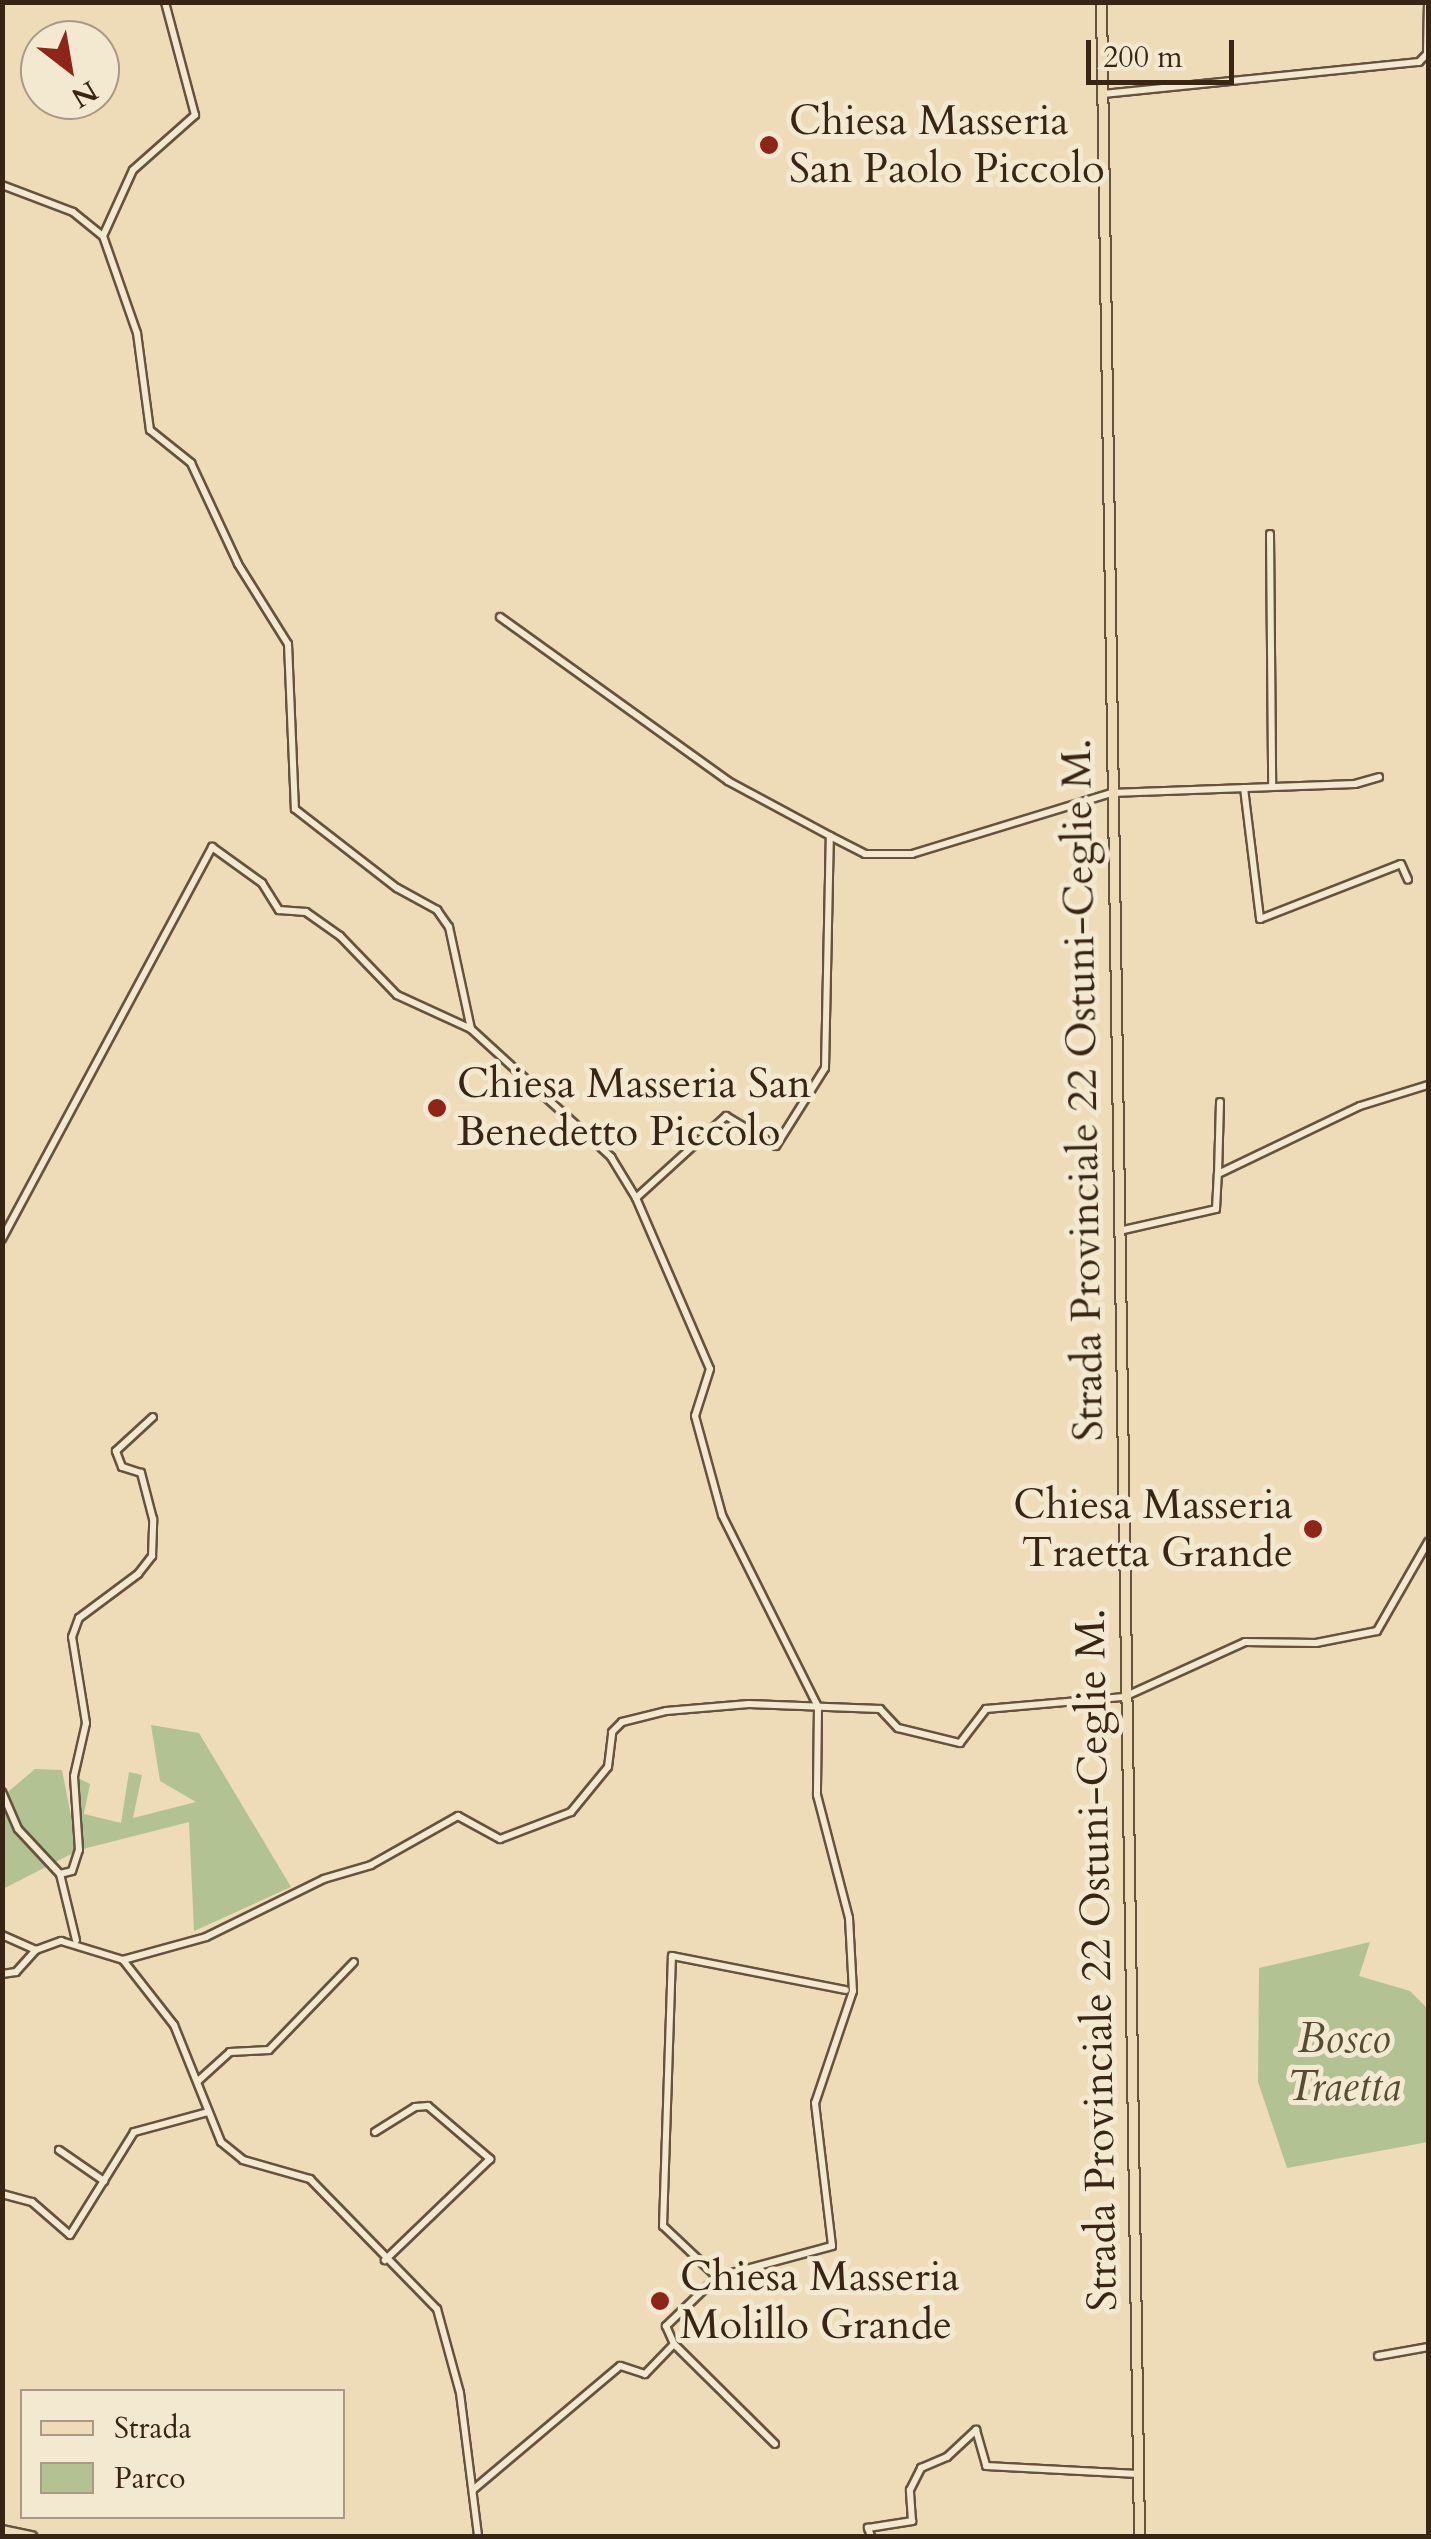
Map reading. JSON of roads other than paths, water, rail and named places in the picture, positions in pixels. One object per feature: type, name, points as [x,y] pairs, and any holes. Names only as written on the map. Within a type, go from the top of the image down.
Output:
[{"type":"main road","name":"Strada Provinciale 22 Ostuni-Ceglie M.","points":[[1102,2],[1139,2536]]},
{"type":"main road","points":[[2,2530],[31,2536]]},
{"type":"street","points":[[103,236],[133,170],[195,115],[165,2]]},
{"type":"street","points":[[1104,94],[1420,62],[1427,54],[1428,2]]},
{"type":"street","points":[[2,185],[73,212],[103,236],[138,333],[150,430],[191,463],[238,564],[288,644],[296,809],[397,888],[437,910],[449,927],[472,1029]]},
{"type":"street","points":[[1270,534],[1272,786]]},
{"type":"street","points":[[500,617],[713,770],[865,854],[912,854],[1111,793],[1355,784],[1379,777]]},
{"type":"street","points":[[1244,788],[1260,918],[1402,864],[1408,880]]},
{"type":"street","points":[[636,1198],[726,1116],[776,1146],[825,1068],[830,836]]},
{"type":"street","points":[[2,1239],[212,847],[262,883],[279,910],[306,912],[340,936],[397,996],[472,1029],[610,1157],[636,1198],[710,1369],[696,1416],[717,1501],[818,1707],[817,1795],[849,1918],[853,1991],[815,2103],[832,2246],[716,2277],[666,2326],[674,2344],[775,2444]]},
{"type":"street","points":[[1218,1174],[1360,1106],[1428,1085]]},
{"type":"street","points":[[1118,1231],[1216,1208],[1220,1102]]},
{"type":"street","points":[[60,1874],[72,1871],[79,1850],[74,1776],[86,1723],[72,1637],[79,1618],[138,1574],[152,1556],[153,1518],[142,1473],[122,1467],[116,1451],[152,1417]]},
{"type":"street","points":[[124,1960],[206,1937],[324,1880],[370,1866],[458,1816],[500,1839],[571,1812],[608,1767],[612,1732],[622,1722],[666,1710],[749,1704],[880,1709],[898,1728],[960,1743],[986,1710],[1124,1697],[1245,1642],[1316,1643],[1377,1631],[1428,1542]]},
{"type":"street","points":[[2,1792],[18,1829],[60,1874],[76,1941]]},
{"type":"street","points":[[2,1935],[36,1950],[76,1941],[124,1960],[174,2025],[208,2112],[231,2152],[310,2179],[442,2318],[478,2536]]},
{"type":"street","points":[[2,1974],[22,1968],[36,1950]]},
{"type":"street","points":[[716,2277],[663,2226],[672,1956],[846,1990]]},
{"type":"street","points":[[198,2082],[230,2052],[269,2050],[354,1962]]},
{"type":"street","points":[[376,2132],[414,2107],[428,2106],[490,2159],[385,2260]]},
{"type":"street","points":[[2,2194],[32,2202],[70,2235],[134,2132],[208,2112]]},
{"type":"street","points":[[59,2150],[104,2181]]},
{"type":"street","points":[[473,2490],[620,2366],[643,2375],[674,2344]]},
{"type":"street","points":[[1378,2356],[1428,2347]]},
{"type":"street","points":[[871,2536],[868,2528],[912,2521],[910,2490],[922,2468],[947,2457],[976,2430],[986,2466],[1138,2474]]},
{"type":"place","name":"Chiesa Masseria San Paolo Piccolo","points":[[769,145]]},
{"type":"place","name":"Chiesa Masseria San Benedetto Piccolo","points":[[437,1108]]},
{"type":"place","name":"Chiesa Masseria Traetta Grande","points":[[1313,1529]]},
{"type":"place","name":"Chiesa Masseria Molillo Grande","points":[[660,2301]]},
{"type":"park label","name":"Bosco Traetta","points":[[1344,2063]]}]
